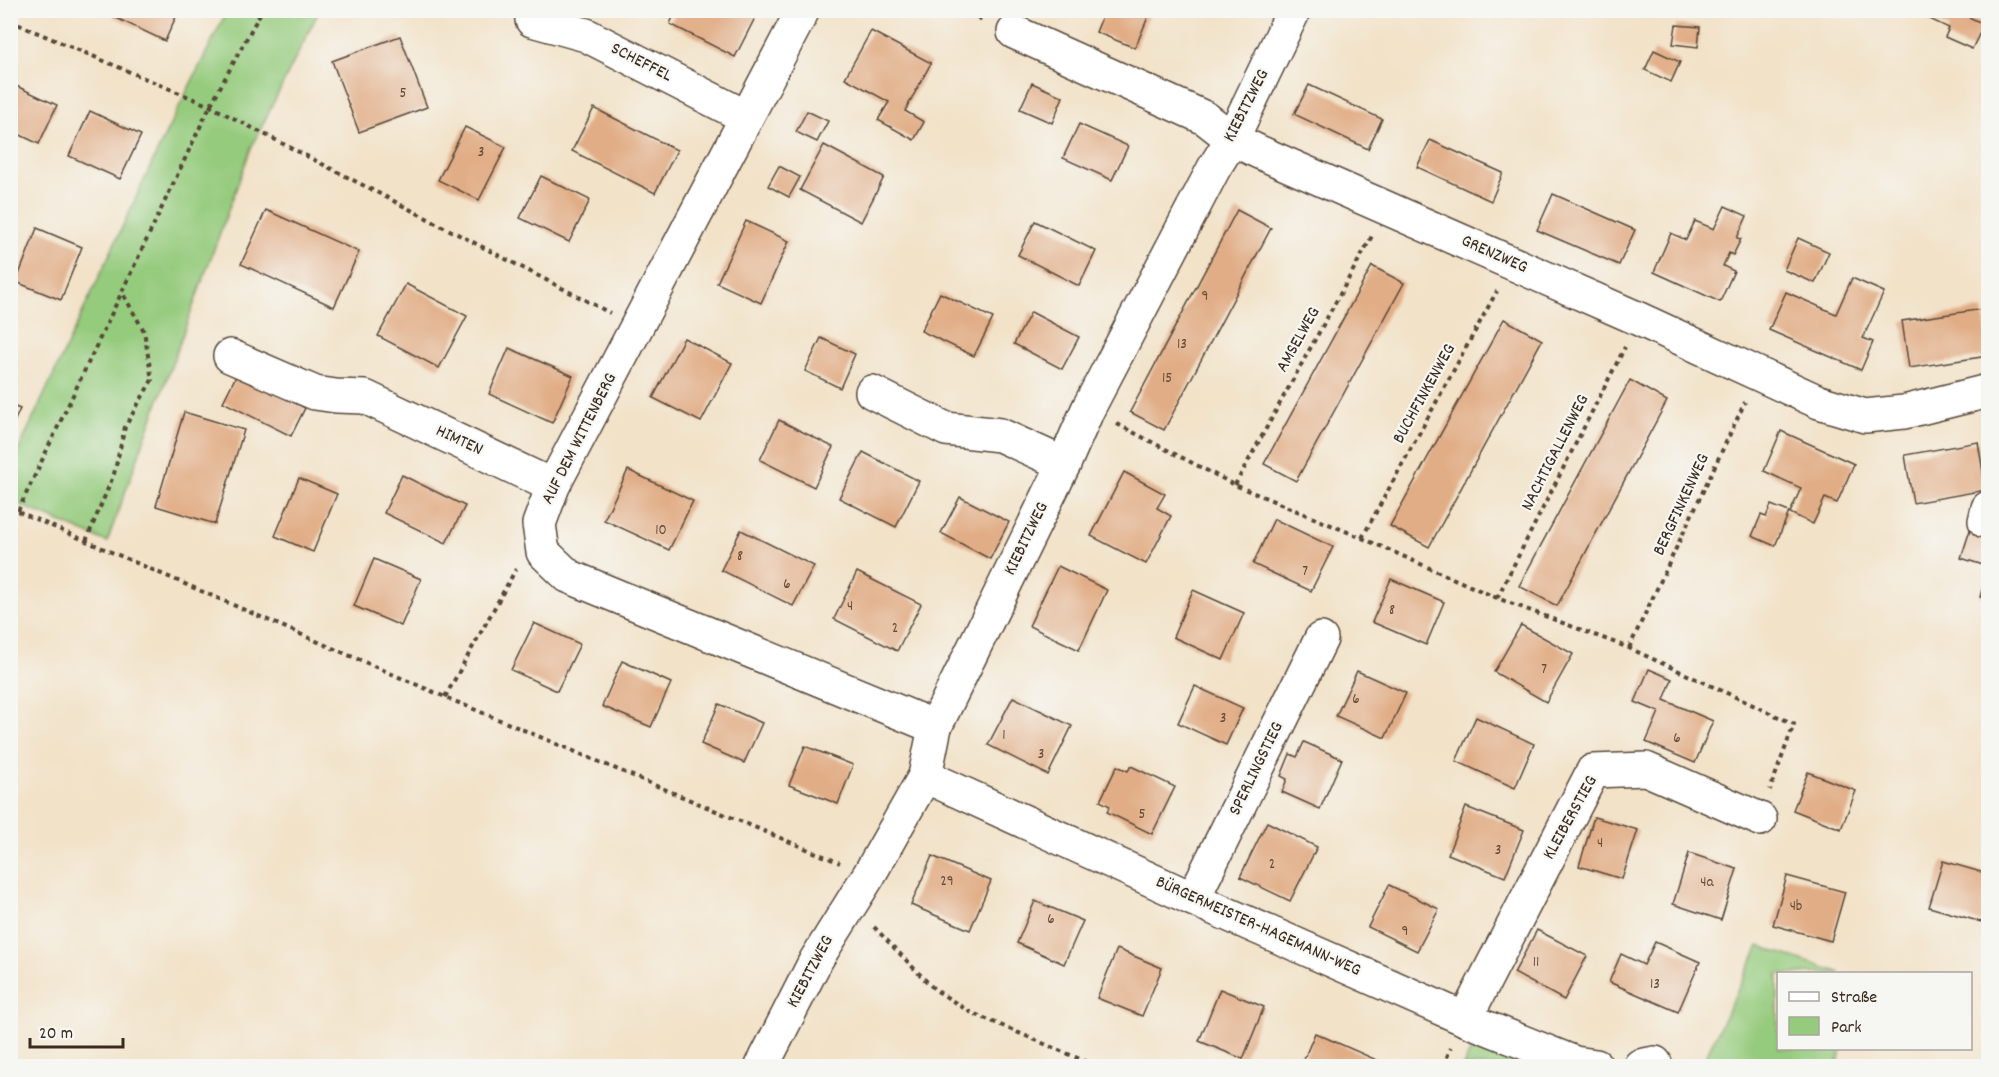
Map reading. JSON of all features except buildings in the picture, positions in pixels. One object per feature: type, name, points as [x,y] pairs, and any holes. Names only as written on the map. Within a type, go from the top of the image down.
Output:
[{"type":"street","name":"AUF DEM WITTENBERG","points":[[543,552],[539,524],[553,486],[803,10]]},
{"type":"street","name":"KIEBITZWEG","points":[[762,1066],[816,960],[925,776],[935,727],[1064,464],[1088,409],[1214,168],[1232,139],[1294,10]]},
{"type":"street","name":"SCHEFFEL","points":[[532,20],[586,35],[746,117]]},
{"type":"street","name":"GRENZWEG","points":[[1014,33],[1205,118],[1232,139],[1639,319],[1819,402],[1865,416],[1904,412],[1989,391]]},
{"type":"street","name":"HIMTEN","points":[[230,356],[315,393],[365,397],[553,486]]},
{"type":"street","points":[[872,392],[946,429],[1000,435],[1064,464]]},
{"type":"street","points":[[543,552],[568,576],[935,727]]},
{"type":"street","name":"SPERLINGSTIEG","points":[[1193,899],[1321,639]]},
{"type":"street","name":"KLEIBERSTIEG","points":[[1465,1018],[1593,771],[1646,769],[1760,819]]},
{"type":"street","name":"BÜRGERMEISTER-HAGEMANN-WEG","points":[[925,776],[1193,899],[1465,1018],[1575,1063],[1596,1066]]},
{"type":"path","points":[[18,511],[210,106],[262,10]]},
{"type":"path","points":[[10,21],[210,106],[637,327]]},
{"type":"path","name":"AMSELWEG","points":[[1235,485],[1387,208]]},
{"type":"path","name":"BUCHFINKENWEG","points":[[1362,538],[1512,263]]},
{"type":"path","points":[[86,541],[114,474],[125,427],[152,380],[144,331],[122,293]]},
{"type":"path","name":"NACHTIGALLENWEG","points":[[1497,598],[1639,319]]},
{"type":"path","name":"BERGFINKENWEG","points":[[1629,648],[1759,373]]},
{"type":"path","points":[[1088,409],[1235,485],[1497,598],[1629,648],[1794,724],[1760,819]]},
{"type":"path","points":[[10,508],[445,698],[868,875]]},
{"type":"path","points":[[445,698],[515,569],[543,552]]},
{"type":"path","points":[[851,903],[934,989],[970,1012],[1096,1066]]},
{"type":"green space","points":[[227,11],[319,11],[251,148],[107,542],[11,501],[11,466],[166,133]]},
{"type":"green space","points":[[1759,946],[1838,972],[1777,972],[1777,1050],[1842,1050],[1837,1066],[1701,1066]]},
{"type":"green space","points":[[1476,1040],[1537,1066],[1463,1066]]}]
